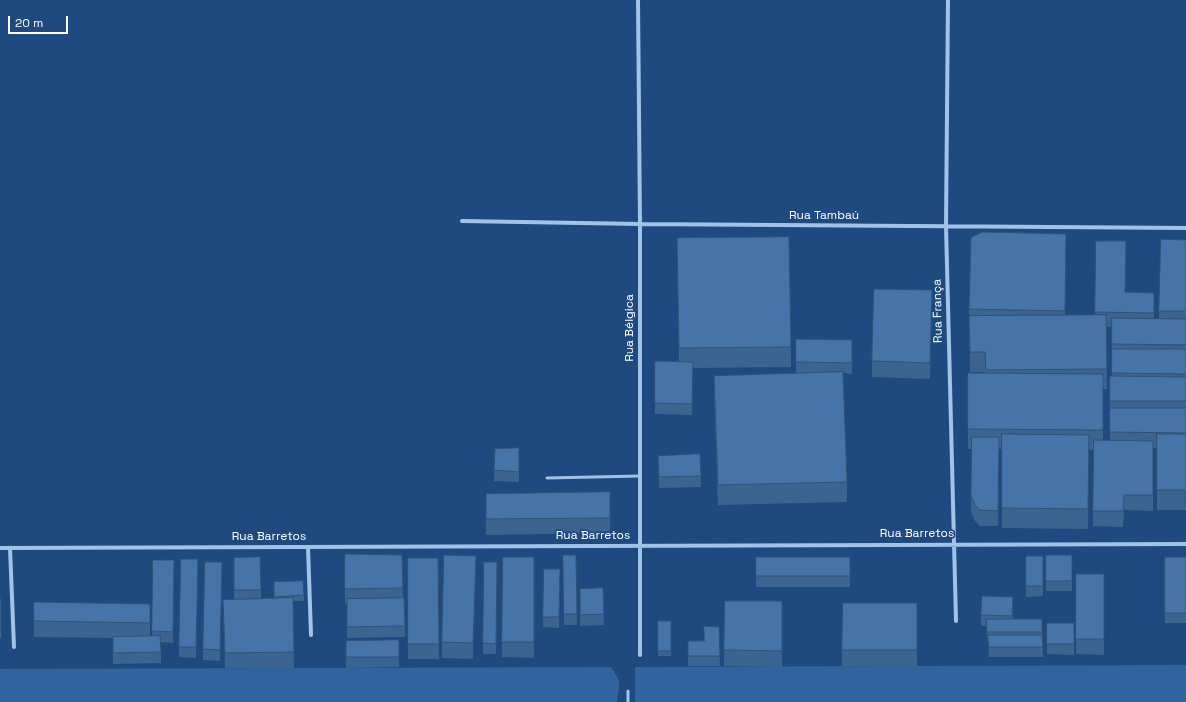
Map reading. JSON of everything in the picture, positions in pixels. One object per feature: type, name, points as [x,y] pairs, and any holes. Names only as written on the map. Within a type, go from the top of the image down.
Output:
[{"type":"street","name":"Rua Bélgica","points":[[638,0],[640,224],[640,655]]},
{"type":"street","name":"Rua França","points":[[948,0],[946,226],[956,621]]},
{"type":"street","name":"Rua Tambaú","points":[[462,221],[640,224],[1186,228]]},
{"type":"street","name":"Rua Barretos","points":[[0,548],[1186,544]]},
{"type":"street","points":[[308,547],[311,635]]},
{"type":"street","points":[[10,548],[14,647]]},
{"type":"lane","points":[[548,478],[640,476]]},
{"type":"lane","points":[[628,691],[628,702]]},
{"type":"shaded area","points":[[1186,665],[1186,702],[635,702],[635,667]]},
{"type":"shaded area","points":[[611,667],[619,681],[617,702],[0,702],[0,669]]},
{"type":"building","points":[[982,232],[1066,234],[1065,311],[969,309],[971,238]]},
{"type":"building","points":[[789,237],[791,347],[679,348],[677,238]]},
{"type":"building","points":[[1161,239],[1186,240],[1186,311],[1159,311]]},
{"type":"building","points":[[1096,241],[1126,241],[1125,292],[1154,293],[1154,313],[1095,312]]},
{"type":"building","points":[[874,289],[932,290],[930,363],[872,361]]},
{"type":"building","points":[[1106,315],[1107,369],[986,370],[985,352],[970,352],[969,316]]},
{"type":"building","points":[[1112,318],[1186,319],[1186,345],[1112,344]]},
{"type":"building","points":[[796,339],[852,340],[852,363],[796,362]]},
{"type":"building","points":[[1112,349],[1186,349],[1186,374],[1112,373]]},
{"type":"building","points":[[655,361],[693,362],[692,404],[655,403]]},
{"type":"building","points":[[843,372],[847,482],[718,485],[714,376]]},
{"type":"building","points":[[968,373],[1103,374],[1103,430],[968,429]]},
{"type":"building","points":[[1110,376],[1186,377],[1186,401],[1110,401]]},
{"type":"building","points":[[1110,408],[1186,408],[1186,433],[1110,432]]},
{"type":"building","points":[[1002,434],[1089,435],[1088,509],[1002,508]]},
{"type":"building","points":[[1157,434],[1186,434],[1186,490],[1157,490]]},
{"type":"building","points":[[972,437],[999,437],[998,511],[980,510],[975,505],[971,496]]},
{"type":"building","points":[[1094,440],[1153,441],[1153,495],[1124,495],[1123,511],[1093,511]]},
{"type":"building","points":[[519,448],[519,472],[494,470],[495,449]]},
{"type":"building","points":[[700,454],[701,476],[659,477],[658,456]]},
{"type":"building","points":[[610,492],[610,518],[486,519],[486,494]]},
{"type":"building","points":[[345,554],[402,555],[403,588],[345,589]]},
{"type":"building","points":[[444,555],[476,556],[473,643],[442,642]]},
{"type":"building","points":[[563,555],[576,555],[577,614],[564,614]]},
{"type":"building","points":[[1046,555],[1072,555],[1072,581],[1046,581]]},
{"type":"building","points":[[1026,556],[1043,556],[1043,586],[1026,586]]},
{"type":"building","points":[[260,557],[261,590],[234,590],[234,558]]},
{"type":"building","points":[[503,557],[534,557],[534,642],[502,642]]},
{"type":"building","points":[[756,557],[850,557],[850,576],[756,576]]},
{"type":"building","points":[[1165,557],[1186,557],[1186,613],[1165,613]]},
{"type":"building","points":[[408,558],[438,558],[439,644],[408,644]]},
{"type":"building","points":[[181,559],[198,559],[196,647],[179,647]]},
{"type":"building","points":[[153,560],[174,560],[173,632],[152,631]]},
{"type":"building","points":[[205,562],[222,562],[220,650],[203,649]]},
{"type":"building","points":[[484,562],[497,562],[496,644],[483,643]]},
{"type":"building","points":[[544,569],[560,569],[559,617],[543,617]]},
{"type":"building","points":[[1076,574],[1104,574],[1104,639],[1076,639]]},
{"type":"building","points":[[303,581],[304,595],[274,597],[274,582]]},
{"type":"building","points":[[603,588],[604,614],[580,615],[580,589]]},
{"type":"building","points":[[982,596],[1013,597],[1012,616],[981,615]]},
{"type":"building","points":[[0,598],[1,599],[1,628],[0,628]]},
{"type":"building","points":[[293,598],[294,652],[225,653],[223,600]]},
{"type":"building","points":[[404,598],[405,626],[347,627],[347,599]]},
{"type":"building","points":[[725,601],[782,601],[782,651],[724,650]]},
{"type":"building","points":[[34,602],[150,604],[150,623],[34,621]]},
{"type":"building","points":[[843,603],[917,603],[917,650],[842,650]]},
{"type":"building","points":[[987,619],[1042,619],[1042,632],[987,632]]},
{"type":"building","points":[[658,621],[671,621],[671,651],[658,651]]},
{"type":"building","points":[[1047,623],[1074,623],[1074,644],[1047,644]]},
{"type":"building","points":[[704,626],[719,627],[720,656],[688,656],[688,641],[704,641]]},
{"type":"building","points":[[988,635],[1042,635],[1043,647],[989,647]]},
{"type":"building","points":[[160,636],[161,652],[113,653],[113,637]]},
{"type":"building","points":[[399,640],[399,657],[346,657],[346,641]]}]
